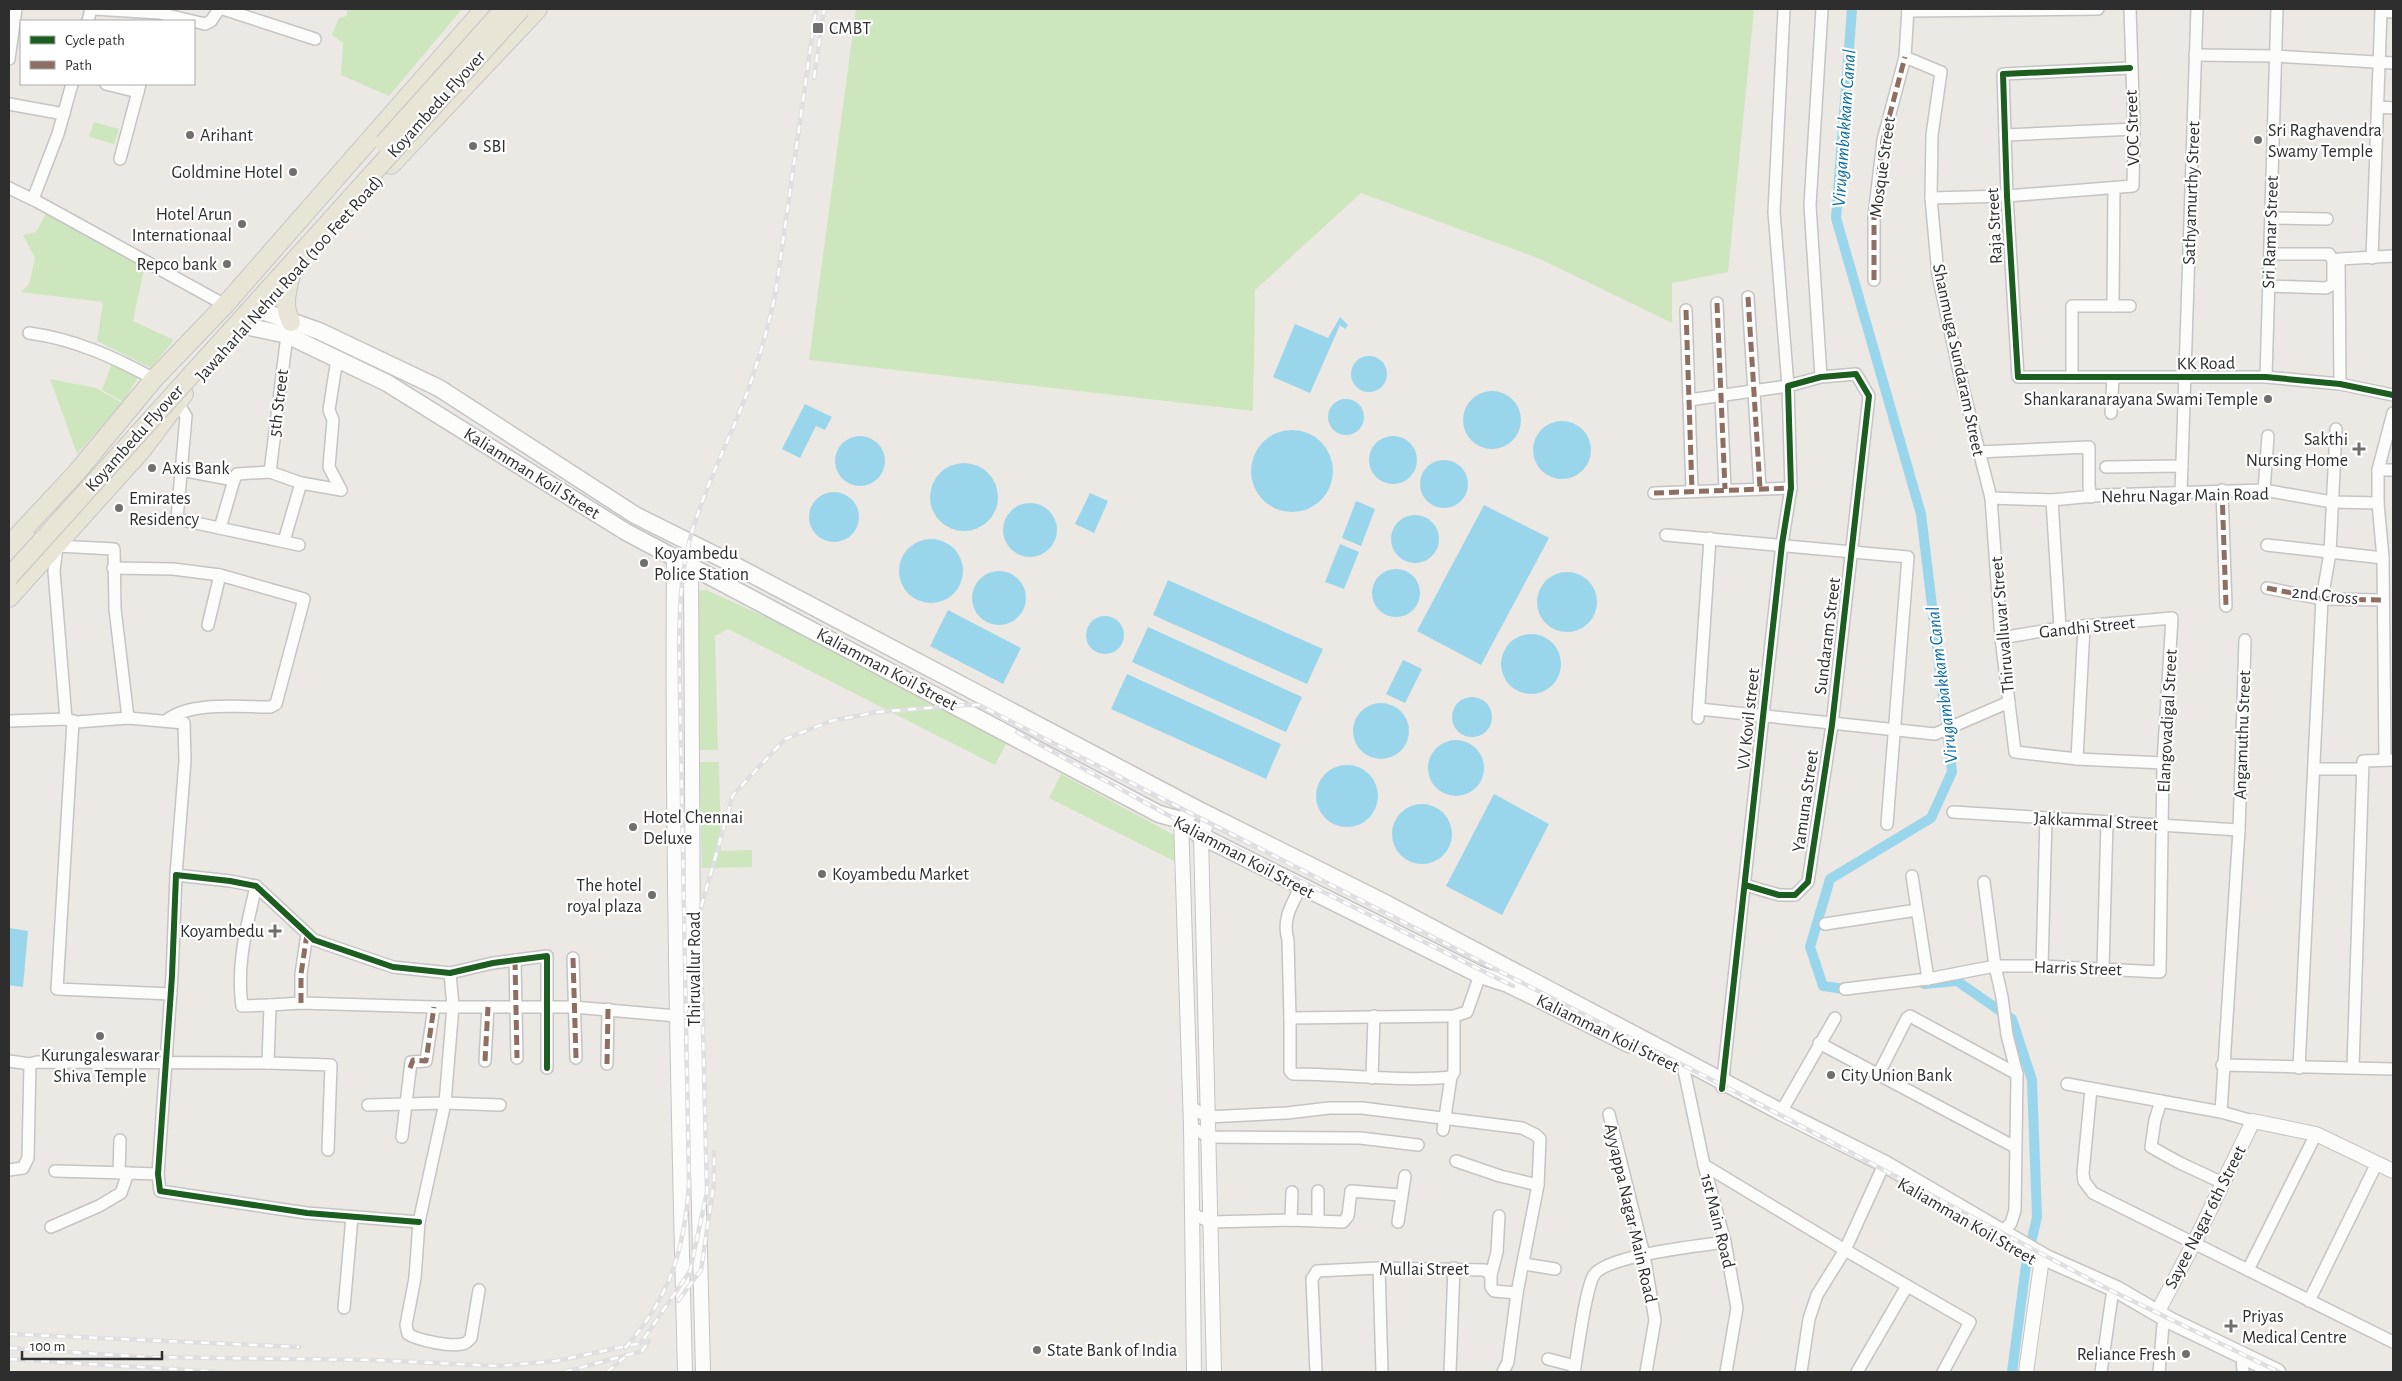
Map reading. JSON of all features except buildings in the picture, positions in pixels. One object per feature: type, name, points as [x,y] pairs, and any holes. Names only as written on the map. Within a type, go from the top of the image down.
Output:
[{"type":"main road","name":"Jawaharlal Nehru Road (100 Feet Road)","points":[[9,545],[77,472],[154,379],[225,306],[484,9]]},
{"type":"main road","name":"Koyambedu Flyover","points":[[9,561],[504,9]]},
{"type":"main road","name":"Koyambedu Flyover","points":[[9,578],[521,9]]},
{"type":"main road","name":"Jawaharlal Nehru Road (100 Feet Road)","points":[[9,598],[142,450],[177,402],[241,325],[538,9]]},
{"type":"main road","points":[[439,62],[464,87]]},
{"type":"main road","points":[[289,329],[285,294],[292,272]]},
{"type":"main road","points":[[256,309],[289,329]]},
{"type":"main road","name":"Kaliamman Koil Street","points":[[241,325],[320,332],[439,388],[635,514],[1204,812],[1315,867],[1881,1171],[1938,1199],[2004,1236],[2037,1260],[2160,1319],[2258,1372]]},
{"type":"main road","name":"Kaliamman Koil Street","points":[[289,329],[337,359],[387,383],[626,532],[1023,740],[1159,814],[1181,820],[1201,836],[1300,887],[1480,975],[1508,984],[1684,1070],[1722,1084],[1781,1112],[1885,1164],[1938,1199]]},
{"type":"main road","points":[[117,423],[142,450]]},
{"type":"main road","name":"Kaliamman Koil Street","points":[[2037,1260],[2116,1289],[2160,1319]]},
{"type":"main road","name":"Kaliamman Koil Street","points":[[2243,1364],[2277,1372]]},
{"type":"street","points":[[9,59],[16,9]]},
{"type":"street","points":[[93,9],[159,14],[187,20]]},
{"type":"street","points":[[195,22],[205,24],[211,21],[219,9]]},
{"type":"street","points":[[223,9],[316,39]]},
{"type":"street","name":"V.V Kovil street","points":[[1722,1084],[1782,544],[1791,488],[1788,386],[1774,212],[1784,9]]},
{"type":"street","points":[[1689,400],[1754,392],[1788,386],[1821,377],[1810,206],[1822,9]]},
{"type":"street","points":[[1908,10],[2098,9]]},
{"type":"street","name":"VOC Street","points":[[2114,188],[2133,186],[2134,129],[2130,68],[2130,9]]},
{"type":"street","name":"Sathyamurthy Street","points":[[2181,493],[2197,9]]},
{"type":"street","name":"Sri Ramar Street","points":[[2266,377],[2277,9]]},
{"type":"street","name":"Mosque Street","points":[[1874,280],[1874,216],[1883,140],[1905,57],[1908,10]]},
{"type":"street","points":[[2372,258],[2380,62],[2387,12]]},
{"type":"street","points":[[2195,55],[2275,56],[2393,63]]},
{"type":"street","name":"Shanmuga Sundaram Street","points":[[1905,57],[1941,72],[1932,135],[1931,198],[1939,287],[1978,452],[1991,498]]},
{"type":"street","name":"Raja Street","points":[[2018,377],[2007,196],[2003,74],[2130,68]]},
{"type":"street","points":[[33,199],[64,114],[72,85]]},
{"type":"street","points":[[114,85],[139,88],[120,158]]},
{"type":"street","points":[[9,104],[64,114]]},
{"type":"street","points":[[2378,107],[2393,108]]},
{"type":"street","points":[[2005,134],[2134,129]]},
{"type":"street","points":[[9,188],[33,199],[225,306]]},
{"type":"street","points":[[1931,198],[2007,196],[2114,188],[2113,306]]},
{"type":"street","points":[[2271,218],[2328,219]]},
{"type":"street","points":[[2269,286],[2326,288],[2333,284],[2333,260],[2329,254],[2270,254]]},
{"type":"street","points":[[2340,384],[2339,259],[2393,256]]},
{"type":"street","points":[[1748,297],[1760,488]]},
{"type":"street","points":[[1716,303],[1725,490]]},
{"type":"street","points":[[2072,378],[2072,306],[2130,306]]},
{"type":"street","points":[[1686,310],[1692,491]]},
{"type":"street","name":"5th Street","points":[[270,472],[289,329]]},
{"type":"street","points":[[29,333],[73,342],[119,360],[154,379]]},
{"type":"street","points":[[220,528],[237,474],[270,472],[301,483],[342,490],[329,467],[333,420],[329,410],[337,359]]},
{"type":"street","name":"Sundaram Street","points":[[1821,377],[1856,374],[1869,396],[1832,724]]},
{"type":"street","name":"KK Road","points":[[2018,377],[2266,377],[2340,384],[2393,396]]},
{"type":"street","points":[[2111,413],[2113,378]]},
{"type":"street","points":[[177,402],[186,416],[177,519],[284,540],[299,545]]},
{"type":"street","points":[[2353,1067],[2362,769],[2363,761],[2389,760],[2383,558],[2378,503],[2378,470],[2393,413]]},
{"type":"street","points":[[2299,1068],[2322,599],[2330,553],[2336,429]]},
{"type":"street","points":[[2264,490],[2268,436]]},
{"type":"street","points":[[1978,452],[2089,447],[2089,486],[2092,497]]},
{"type":"street","points":[[2106,467],[2182,466]]},
{"type":"street","points":[[181,470],[234,480]]},
{"type":"street","points":[[2378,470],[2393,470]]},
{"type":"street","points":[[284,540],[301,483]]},
{"type":"street","points":[[1654,493],[1791,488]]},
{"type":"street","points":[[2222,490],[2226,606]]},
{"type":"street","name":"Nehru Nagar Main Road","points":[[1991,498],[2052,500],[2222,490],[2264,490],[2332,502],[2378,503]]},
{"type":"street","name":"Thiruvalluvar Street","points":[[1991,498],[2001,638],[2015,752],[2078,760]]},
{"type":"street","points":[[2052,500],[2060,628]]},
{"type":"street","points":[[1666,535],[1782,544],[1908,557],[1886,824]]},
{"type":"street","points":[[1710,538],[1698,714],[1764,716],[1935,734],[2009,702]]},
{"type":"street","points":[[2267,545],[2383,558]]},
{"type":"street","points":[[128,718],[115,609],[114,549],[57,546],[54,571],[69,720],[57,989],[171,994]]},
{"type":"street","points":[[674,556],[672,751],[676,1016],[685,1372]]},
{"type":"street","name":"Thiruvallur Road","points":[[691,566],[692,967],[703,1372]]},
{"type":"street","points":[[113,568],[173,569],[220,576],[304,599],[276,704],[270,707],[222,707],[183,711],[166,722]]},
{"type":"street","points":[[208,625],[220,576]]},
{"type":"street","name":"2nd Cross","points":[[2267,588],[2322,599],[2383,600]]},
{"type":"street","name":"Gandhi Street","points":[[2001,638],[2060,628],[2172,618]]},
{"type":"street","name":"Elangovadigal Street","points":[[2160,972],[2163,763],[2172,618]]},
{"type":"street","points":[[2084,627],[2078,760],[2163,763]]},
{"type":"street","name":"Angamuthu Street","points":[[2221,1112],[2222,1065],[2238,830],[2245,640]]},
{"type":"street","points":[[9,721],[128,718],[184,723],[185,761],[176,875],[171,994],[158,1174],[160,1191],[307,1213],[419,1222]]},
{"type":"street","name":"Yamuna Street","points":[[1745,885],[1779,895],[1795,895],[1808,882],[1832,724]]},
{"type":"street","points":[[2314,769],[2362,769]]},
{"type":"street","points":[[1194,1372],[1190,1106],[1181,820],[1204,812],[1201,836],[1214,1372]]},
{"type":"street","name":"Jakkammal Street","points":[[1953,812],[2238,830]]},
{"type":"street","points":[[2042,966],[2046,818]]},
{"type":"street","points":[[2103,968],[2107,822]]},
{"type":"street","points":[[176,875],[230,880],[256,886],[314,940],[393,968],[450,973],[546,956],[548,1068]]},
{"type":"street","points":[[1912,876],[1928,979]]},
{"type":"street","points":[[1984,882],[2004,1020],[2017,1074],[2015,1210],[2004,1236]]},
{"type":"street","points":[[256,886],[242,946],[239,968],[242,1006],[301,1003],[434,1007],[574,1007],[676,1016]]},
{"type":"street","points":[[1300,887],[1287,912],[1285,931],[1288,940],[1290,1071],[1292,1074],[1318,1073],[1372,1078],[1425,1079],[1451,1077]]},
{"type":"street","points":[[1825,924],[1917,910]]},
{"type":"street","points":[[301,1003],[301,974],[307,934]]},
{"type":"street","points":[[573,958],[576,1058]]},
{"type":"street","points":[[515,960],[517,1058]]},
{"type":"street","name":"Harris Street","points":[[1845,989],[1928,979],[1995,966],[2103,968],[2160,972]]},
{"type":"street","points":[[450,973],[453,1006],[445,1103],[419,1222],[415,1278],[406,1325],[408,1334],[436,1342],[460,1345],[467,1343],[471,1338],[479,1290]]},
{"type":"street","points":[[1290,1018],[1454,1016],[1467,1012],[1480,975]]},
{"type":"street","points":[[268,1063],[270,1004]]},
{"type":"street","points":[[402,1137],[411,1062],[426,1061],[434,1007]]},
{"type":"street","points":[[484,1061],[488,1007]]},
{"type":"street","points":[[608,1009],[608,1064]]},
{"type":"street","points":[[1372,1078],[1374,1016]]},
{"type":"street","points":[[1443,1130],[1451,1077],[1454,1069],[1454,1016]]},
{"type":"street","points":[[1878,1075],[1906,1018],[1910,1016],[2017,1074]]},
{"type":"street","points":[[1781,1112],[1835,1018]]},
{"type":"street","points":[[1820,1043],[2016,1147]]},
{"type":"street","points":[[9,1061],[30,1064],[37,1062],[165,1061],[331,1066],[328,1150]]},
{"type":"street","points":[[9,1170],[23,1168],[28,1158],[30,1064]]},
{"type":"street","points":[[2222,1065],[2299,1068],[2393,1068]]},
{"type":"street","name":"1st Main Road","points":[[1684,1070],[1704,1165],[1725,1242],[1736,1308],[1726,1372]]},
{"type":"street","points":[[2067,1084],[2221,1112],[2253,1121],[2316,1134],[2393,1171]]},
{"type":"street","points":[[2091,1089],[2083,1174],[2084,1181],[2093,1193],[2393,1342]]},
{"type":"street","points":[[2161,1102],[2155,1120],[2151,1147],[2223,1183]]},
{"type":"street","points":[[368,1105],[500,1104]]},
{"type":"street","points":[[1190,1106],[1207,1117],[1287,1113],[1329,1108],[1362,1108],[1522,1128],[1536,1135],[1540,1139],[1538,1185],[1517,1293],[1510,1348],[1503,1372]]},
{"type":"street","name":"Ayyappa Nagar Main Road","points":[[1609,1114],[1644,1255],[1655,1320],[1646,1372]]},
{"type":"street","name":"Sayee Nagar 6th Street","points":[[2160,1319],[2194,1243],[2253,1121]]},
{"type":"street","points":[[1190,1126],[1208,1137],[1360,1138],[1418,1145]]},
{"type":"street","points":[[2248,1270],[2316,1134]]},
{"type":"street","points":[[51,1227],[99,1206],[121,1193],[123,1173],[120,1140]]},
{"type":"street","points":[[1456,1161],[1500,1176],[1538,1185]]},
{"type":"street","points":[[2309,1301],[2377,1162]]},
{"type":"street","points":[[1704,1165],[1845,1250],[1970,1322],[1943,1372]]},
{"type":"street","points":[[55,1171],[158,1174]]},
{"type":"street","points":[[1801,1372],[1809,1319],[1817,1295],[1845,1250],[1881,1171]]},
{"type":"street","points":[[1398,1222],[1405,1176]]},
{"type":"street","points":[[1318,1191],[1318,1221]]},
{"type":"street","points":[[1191,1212],[1210,1222],[1346,1221],[1351,1191],[1401,1195]]},
{"type":"street","points":[[1291,1220],[1292,1192]]},
{"type":"street","points":[[1490,1275],[1497,1252],[1499,1216]]},
{"type":"street","points":[[344,1308],[352,1217]]},
{"type":"street","points":[[1548,1359],[1575,1369],[1587,1296],[1594,1274],[1603,1265],[1644,1255],[1725,1242]]},
{"type":"street","points":[[2026,1372],[2037,1260]]},
{"type":"street","points":[[1524,1264],[1555,1269]]},
{"type":"street","points":[[1379,1268],[1382,1372]]},
{"type":"street","points":[[1450,1372],[1454,1268]]},
{"type":"street","name":"Mullai Street","points":[[1316,1372],[1312,1279],[1315,1272],[1321,1269],[1454,1268],[1485,1270],[1490,1275],[1491,1287],[1494,1291],[1517,1293]]},
{"type":"street","points":[[1857,1372],[1907,1286]]},
{"type":"street","points":[[2101,1372],[2112,1296]]},
{"type":"street","points":[[2159,1372],[2160,1319]]},
{"type":"green space","points":[[347,9],[462,9],[389,96],[341,75],[343,43],[332,35],[339,18],[347,16]]},
{"type":"green space","points":[[856,9],[1754,9],[1728,272],[1672,283],[1672,323],[1540,259],[1361,193],[1255,290],[1253,411],[809,360]]},
{"type":"green space","points":[[94,122],[119,129],[114,144],[89,137]]},
{"type":"green space","points":[[47,212],[145,264],[133,321],[174,340],[151,368],[97,341],[103,302],[21,292],[29,284],[35,258],[23,235],[36,232]]},
{"type":"green space","points":[[113,361],[140,374],[123,402],[102,390]]},
{"type":"green space","points":[[50,379],[96,388],[122,403],[77,454]]},
{"type":"green space","points":[[706,590],[977,711],[1006,744],[995,765],[728,629],[715,636],[718,750],[698,750],[693,592]]},
{"type":"green space","points":[[699,762],[719,762],[721,851],[752,850],[752,867],[702,868]]},
{"type":"green space","points":[[1061,774],[1174,835],[1177,839],[1180,864],[1049,798]]},
{"type":"water","points":[[1340,317],[1348,325],[1345,329],[1340,325],[1310,393],[1273,377],[1295,324],[1328,338]]},
{"type":"water","points":[[1369,356],[1381,362],[1387,374],[1381,386],[1369,392],[1357,386],[1351,374],[1357,362]]},
{"type":"water","points":[[1492,391],[1503,393],[1516,404],[1521,420],[1519,431],[1508,444],[1492,449],[1481,447],[1468,436],[1463,420],[1465,409],[1476,396]]},
{"type":"water","points":[[1346,399],[1358,405],[1364,417],[1358,429],[1346,435],[1334,429],[1328,417],[1334,405]]},
{"type":"water","points":[[805,404],[832,417],[825,430],[816,426],[800,458],[782,449]]},
{"type":"water","points":[[1562,421],[1573,423],[1586,434],[1591,450],[1589,461],[1578,474],[1562,479],[1551,477],[1538,466],[1533,450],[1535,439],[1546,426]]},
{"type":"water","points":[[1292,430],[1308,433],[1321,442],[1330,455],[1333,471],[1330,487],[1321,500],[1308,509],[1292,512],[1276,509],[1263,500],[1254,487],[1251,471],[1254,455],[1263,442],[1276,433]]},
{"type":"water","points":[[860,436],[870,438],[878,443],[883,451],[885,461],[883,471],[878,479],[870,484],[860,486],[850,484],[842,479],[837,471],[835,461],[837,451],[842,443],[850,438]]},
{"type":"water","points":[[1393,436],[1402,438],[1410,443],[1415,451],[1417,460],[1415,469],[1410,477],[1402,482],[1393,484],[1384,482],[1376,477],[1371,469],[1369,460],[1371,451],[1376,443],[1384,438]]},
{"type":"water","points":[[1444,460],[1453,462],[1461,467],[1466,475],[1468,484],[1466,493],[1461,501],[1453,506],[1444,508],[1435,506],[1427,501],[1422,493],[1420,484],[1422,475],[1427,467],[1435,462]]},
{"type":"water","points":[[964,463],[977,466],[988,473],[995,484],[998,497],[995,510],[988,521],[977,528],[964,531],[951,528],[940,521],[933,510],[930,497],[933,484],[940,473],[951,466]]},
{"type":"water","points":[[834,492],[844,494],[852,499],[857,507],[859,517],[857,527],[852,535],[844,540],[834,542],[824,540],[816,535],[811,527],[809,517],[811,507],[816,499],[824,494]]},
{"type":"water","points":[[1090,493],[1108,501],[1094,533],[1075,524]]},
{"type":"water","points":[[1356,501],[1375,509],[1361,546],[1342,538]]},
{"type":"water","points":[[1025,503],[1035,503],[1045,507],[1053,515],[1057,530],[1053,545],[1045,553],[1035,557],[1025,557],[1015,553],[1007,545],[1003,535],[1003,525],[1007,515],[1015,507]]},
{"type":"water","points":[[1484,505],[1549,538],[1481,665],[1417,631]]},
{"type":"water","points":[[1415,515],[1424,517],[1432,522],[1437,530],[1439,539],[1437,548],[1432,556],[1424,561],[1415,563],[1406,561],[1398,556],[1393,548],[1391,539],[1393,530],[1398,522],[1406,517]]},
{"type":"water","points":[[931,539],[949,545],[957,553],[963,571],[957,589],[949,597],[931,603],[913,597],[905,589],[899,571],[905,553],[913,545]]},
{"type":"water","points":[[1340,544],[1359,552],[1344,589],[1325,582]]},
{"type":"water","points":[[1396,569],[1405,571],[1413,576],[1418,584],[1420,593],[1418,602],[1413,610],[1405,615],[1396,617],[1387,615],[1379,610],[1374,602],[1372,593],[1374,584],[1379,576],[1387,571]]},
{"type":"water","points":[[999,571],[1009,573],[1018,579],[1024,588],[1026,598],[1024,608],[1018,617],[1009,623],[999,625],[989,623],[980,617],[974,608],[972,598],[974,588],[980,579],[989,573]]},
{"type":"water","points":[[1567,572],[1583,577],[1588,581],[1592,586],[1597,602],[1592,618],[1588,623],[1583,627],[1567,632],[1551,627],[1546,623],[1542,618],[1537,602],[1542,586],[1546,581],[1551,577]]},
{"type":"water","points":[[1168,580],[1323,649],[1307,684],[1153,615]]},
{"type":"water","points":[[948,610],[1021,648],[1003,684],[930,646]]},
{"type":"water","points":[[1105,616],[1118,622],[1124,635],[1118,648],[1105,654],[1092,648],[1086,635],[1092,622]]},
{"type":"water","points":[[1148,627],[1302,697],[1286,732],[1132,662]]},
{"type":"water","points":[[1531,634],[1547,639],[1552,643],[1556,648],[1561,664],[1556,680],[1552,685],[1547,689],[1531,694],[1515,689],[1510,685],[1506,680],[1501,664],[1506,648],[1510,643],[1515,639]]},
{"type":"water","points":[[1403,660],[1422,669],[1405,703],[1386,694]]},
{"type":"water","points":[[1127,674],[1281,744],[1266,779],[1111,709]]},
{"type":"water","points":[[1472,697],[1486,703],[1492,717],[1486,731],[1472,737],[1458,731],[1452,717],[1458,703]]},
{"type":"water","points":[[1376,703],[1386,703],[1401,711],[1407,720],[1409,731],[1407,742],[1401,751],[1386,759],[1376,759],[1365,754],[1358,747],[1353,736],[1353,726],[1358,715],[1365,708]]},
{"type":"water","points":[[1451,740],[1461,740],[1476,748],[1482,757],[1484,768],[1482,779],[1476,788],[1461,796],[1451,796],[1440,791],[1433,784],[1428,773],[1428,763],[1433,752],[1440,745]]},
{"type":"water","points":[[1347,765],[1359,767],[1369,774],[1376,784],[1378,796],[1376,808],[1369,818],[1359,825],[1347,827],[1335,825],[1325,818],[1318,808],[1316,796],[1318,784],[1325,774],[1335,767]]},
{"type":"water","points":[[1494,794],[1549,824],[1502,915],[1446,886]]},
{"type":"water","points":[[1422,804],[1438,809],[1443,813],[1447,818],[1452,834],[1447,850],[1443,855],[1438,859],[1422,864],[1406,859],[1401,855],[1397,850],[1392,834],[1397,818],[1401,813],[1406,809]]},
{"type":"water","points":[[9,928],[28,931],[23,987],[9,985]]},
{"type":"waterway","name":"Virugambakkam Canal","points":[[1852,9],[1836,218],[1921,514],[1952,772],[1931,818],[1830,879],[1810,947],[1823,986],[1852,990]]},
{"type":"waterway","name":"Virugambakkam Canal","points":[[1924,984],[1957,981],[2012,1019],[2032,1080],[2037,1217],[2026,1265],[2012,1372]]},
{"type":"railway","points":[[625,1348],[641,1329],[653,1310],[664,1291],[672,1271],[684,1229],[689,1182],[679,641],[683,574],[691,535],[697,517],[747,393],[760,355],[770,316],[776,290],[816,9]]},
{"type":"railway","points":[[814,78],[824,9]]},
{"type":"railway","points":[[9,1348],[143,1357],[374,1360],[498,1366],[556,1361],[641,1343],[690,1271],[707,1192],[700,911],[733,795],[785,739],[831,721],[878,712],[979,705],[1765,1107],[2108,1289],[2279,1372]]},
{"type":"railway","points":[[1017,732],[1166,814],[1513,986]]},
{"type":"railway","points":[[678,1301],[701,1270],[714,1183],[714,1152]]},
{"type":"railway","points":[[9,1334],[299,1347]]},
{"type":"railway","points":[[564,1372],[642,1351],[649,1341]]},
{"type":"railway","points":[[607,1372],[625,1357]]},
{"type":"railway","points":[[9,1359],[220,1372]]},
{"type":"marked path","points":[[1874,280],[1874,216],[1883,140],[1905,57]]},
{"type":"marked path","points":[[1748,297],[1760,488]]},
{"type":"marked path","points":[[1717,303],[1725,489]]},
{"type":"marked path","points":[[1686,310],[1692,491]]},
{"type":"marked path","points":[[1654,493],[1791,488]]},
{"type":"marked path","points":[[2222,490],[2226,606]]},
{"type":"marked path","points":[[2267,588],[2322,599],[2383,600]]},
{"type":"marked path","points":[[301,1003],[301,974],[307,934]]},
{"type":"marked path","points":[[573,958],[576,1058]]},
{"type":"marked path","points":[[515,960],[517,1058]]},
{"type":"marked path","points":[[410,1068],[413,1060],[426,1061],[434,1007]]},
{"type":"marked path","points":[[485,1061],[488,1007]]},
{"type":"marked path","points":[[607,1064],[608,1009]]},
{"type":"cycle path","points":[[2130,68],[2003,74],[2007,196],[2018,377],[2266,377],[2340,384],[2393,395]]},
{"type":"cycle path","points":[[1722,1089],[1782,544],[1791,488],[1788,386],[1821,377],[1856,374],[1869,396],[1832,725],[1808,882],[1795,895],[1779,895],[1745,885]]},
{"type":"cycle path","points":[[419,1222],[307,1213],[160,1191],[158,1174],[172,976],[176,875],[256,886],[314,940],[393,967],[450,973],[493,963],[547,956],[547,1068]]},
{"type":"place","name":"CMBT","points":[[818,28]]},
{"type":"place","name":"Arihant","points":[[190,135]]},
{"type":"place","name":"Sri Raghavendra Swamy Temple","points":[[2258,140]]},
{"type":"place","name":"SBI","points":[[473,146]]},
{"type":"place","name":"Goldmine Hotel","points":[[293,172]]},
{"type":"place","name":"Hotel Arun Internationaal","points":[[242,224]]},
{"type":"place","name":"Repco bank","points":[[227,264]]},
{"type":"place","name":"Shankaranarayana Swami Temple","points":[[2268,399]]},
{"type":"place","name":"Sakthi Nursing Home","points":[[2359,449]]},
{"type":"place","name":"Axis Bank","points":[[152,468]]},
{"type":"place","name":"Emirates Residency","points":[[119,508]]},
{"type":"place","name":"Koyambedu Police Station","points":[[644,563]]},
{"type":"place","name":"Hotel Chennai Deluxe","points":[[633,827]]},
{"type":"place","name":"Koyambedu Market","points":[[822,874]]},
{"type":"place","name":"The hotel royal plaza","points":[[652,895]]},
{"type":"place","name":"Koyambedu","points":[[275,931]]},
{"type":"place","name":"Kurungaleswarar Shiva Temple","points":[[100,1036]]},
{"type":"place","name":"City Union Bank","points":[[1831,1075]]},
{"type":"place","name":"Priyas Medical Centre","points":[[2231,1326]]},
{"type":"place","name":"State Bank of India","points":[[1037,1350]]},
{"type":"place","name":"Reliance Fresh","points":[[2186,1354]]}]
